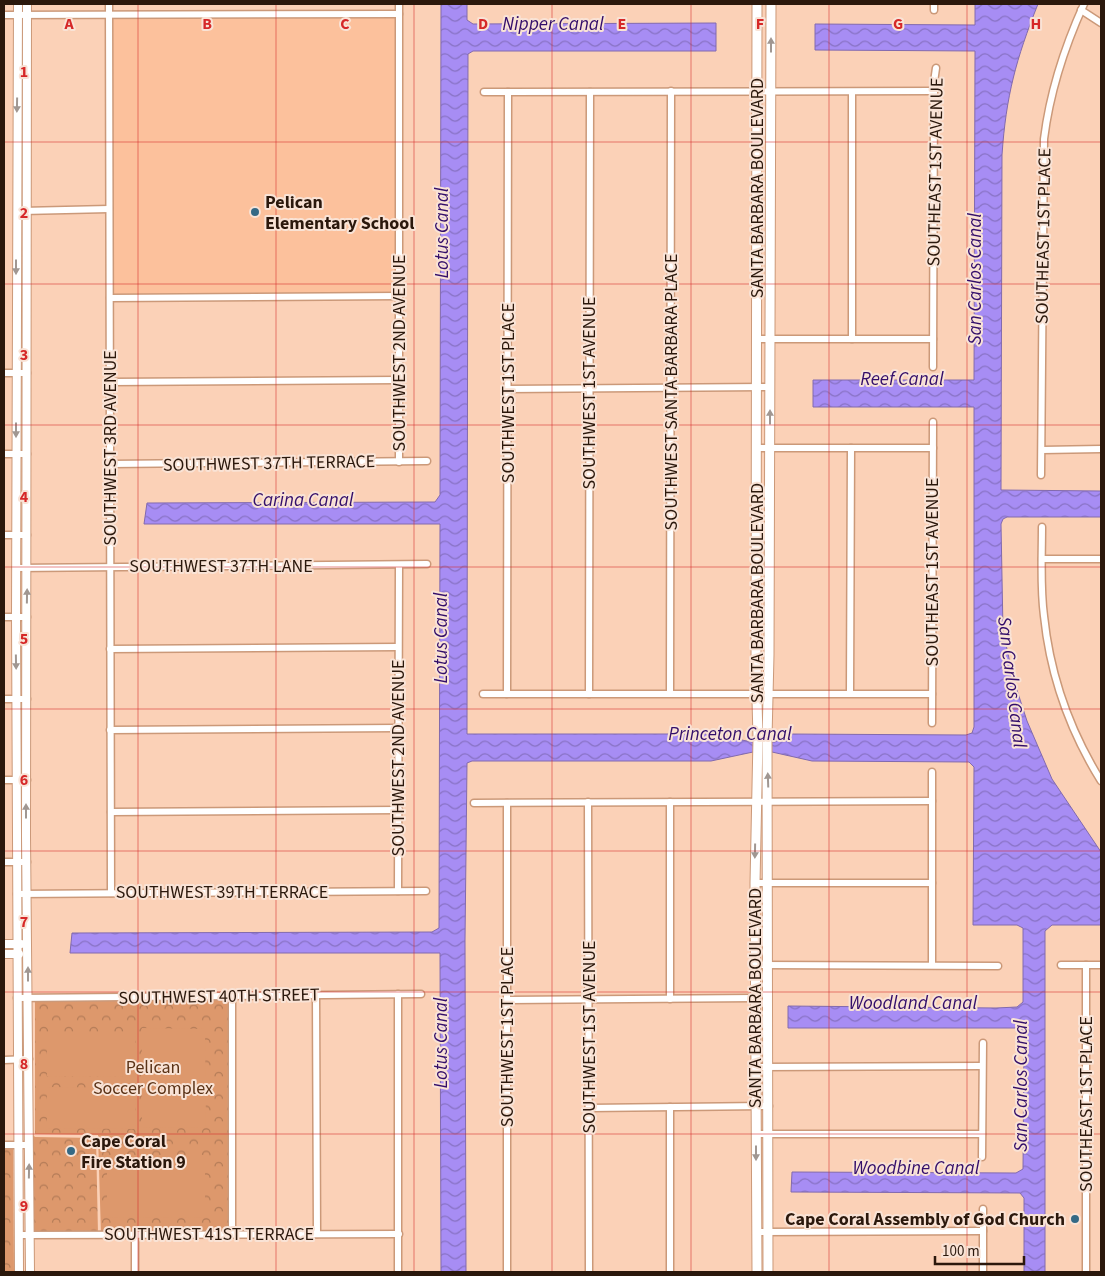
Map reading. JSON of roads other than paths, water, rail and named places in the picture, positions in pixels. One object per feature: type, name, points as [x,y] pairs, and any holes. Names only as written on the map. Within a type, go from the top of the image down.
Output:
[{"type":"main road","name":"SANTA BARBARA BOULEVARD","points":[[757,4],[757,694],[769,802],[768,1272]]},
{"type":"main road","name":"SANTA BARBARA BOULEVARD","points":[[763,738],[769,694],[772,4]]},
{"type":"main road","points":[[757,214],[770,214]]},
{"type":"main road","points":[[756,563],[770,563]]},
{"type":"main road","name":"SANTA BARBARA BOULEVARD","points":[[757,1272],[755,883],[756,802],[763,758]]},
{"type":"street","points":[[18,4],[16,211],[16,954],[19,1272]]},
{"type":"street","points":[[27,4],[26,780],[30,1272]]},
{"type":"street","name":"SOUTHWEST 3RD AVENUE","points":[[109,4],[110,893]]},
{"type":"street","name":"SOUTHWEST 2ND AVENUE","points":[[399,4],[399,462]]},
{"type":"street","points":[[1082,7],[1101,23]]},
{"type":"street","name":"SOUTHEAST 1ST PLACE","points":[[1041,475],[1044,139],[1050,97],[1058,69],[1073,26],[1082,7]]},
{"type":"street","points":[[4,15],[399,14]]},
{"type":"street","name":"SOUTHEAST 1ST AVENUE","points":[[933,367],[934,92],[936,68]]},
{"type":"street","points":[[484,92],[934,92]]},
{"type":"street","name":"SOUTHWEST 1ST PLACE","points":[[507,694],[508,92]]},
{"type":"street","name":"SOUTHWEST 1ST AVENUE","points":[[588,694],[590,92]]},
{"type":"street","name":"SOUTHWEST SANTA BARBARA PLACE","points":[[670,694],[671,92]]},
{"type":"street","points":[[852,92],[852,339]]},
{"type":"street","points":[[16,211],[109,209]]},
{"type":"street","points":[[110,298],[399,296]]},
{"type":"street","points":[[756,339],[933,339]]},
{"type":"street","points":[[4,373],[27,373]]},
{"type":"street","points":[[110,382],[399,380]]},
{"type":"street","points":[[508,389],[770,388]]},
{"type":"street","name":"SOUTHEAST 1ST AVENUE","points":[[932,723],[933,422]]},
{"type":"street","points":[[756,448],[933,448]]},
{"type":"street","points":[[850,693],[851,448]]},
{"type":"street","points":[[1042,450],[1101,449]]},
{"type":"street","points":[[4,454],[26,454]]},
{"type":"street","name":"SOUTHWEST 37TH TERRACE","points":[[110,464],[427,462]]},
{"type":"street","points":[[1042,527],[1044,615],[1055,676],[1074,729],[1101,781]]},
{"type":"street","points":[[4,536],[26,535]]},
{"type":"street","points":[[1042,559],[1101,558]]},
{"type":"street","name":"SOUTHWEST 37TH LANE","points":[[16,568],[427,564]]},
{"type":"street","name":"SOUTHWEST 2ND AVENUE","points":[[398,891],[399,565]]},
{"type":"street","points":[[4,617],[27,617]]},
{"type":"street","points":[[110,648],[398,647]]},
{"type":"street","points":[[483,694],[932,694]]},
{"type":"street","points":[[4,699],[27,699]]},
{"type":"street","points":[[110,730],[398,728]]},
{"type":"street","points":[[932,772],[932,965]]},
{"type":"street","points":[[4,780],[26,780]]},
{"type":"street","name":"SOUTHWEST 1ST AVENUE","points":[[588,802],[589,1272]]},
{"type":"street","points":[[670,802],[670,999]]},
{"type":"street","points":[[474,803],[932,802]]},
{"type":"street","name":"SOUTHWEST 1ST PLACE","points":[[507,803],[507,1272]]},
{"type":"street","points":[[111,812],[398,810]]},
{"type":"street","points":[[4,862],[27,862]]},
{"type":"street","points":[[755,883],[932,883]]},
{"type":"street","name":"SOUTHWEST 39TH TERRACE","points":[[17,894],[426,891]]},
{"type":"street","points":[[4,944],[28,944]]},
{"type":"street","points":[[4,954],[28,954]]},
{"type":"street","points":[[755,965],[998,966]]},
{"type":"street","points":[[1060,965],[1101,965]]},
{"type":"street","name":"SOUTHEAST 1ST PLACE","points":[[1086,965],[1086,1272]]},
{"type":"street","points":[[398,994],[398,1272]]},
{"type":"street","name":"SOUTHWEST 40TH STREET","points":[[17,998],[421,994]]},
{"type":"street","points":[[316,995],[317,1234]]},
{"type":"street","points":[[232,996],[232,1234]]},
{"type":"street","points":[[507,1000],[755,998]]},
{"type":"street","points":[[982,1157],[983,1043]]},
{"type":"street","points":[[4,1060],[29,1059]]},
{"type":"street","points":[[755,1067],[982,1066]]},
{"type":"street","points":[[589,1108],[768,1106]]},
{"type":"street","points":[[670,1107],[670,1272]]},
{"type":"street","points":[[756,1134],[982,1134]]},
{"type":"street","points":[[4,1145],[29,1145]]},
{"type":"street","points":[[983,1210],[983,1272]]},
{"type":"street","points":[[757,1232],[983,1231]]},
{"type":"street","name":"SOUTHWEST 41ST TERRACE","points":[[19,1235],[398,1234]]},
{"type":"street","points":[[135,1235],[135,1272]]},
{"type":"water","points":[[441,4],[467,4],[467,20],[473,24],[716,23],[716,51],[473,51],[468,54],[467,734],[711,734],[752,742],[775,742],[789,734],[966,735],[972,733],[974,727],[974,407],[813,407],[813,380],[974,380],[975,51],[815,50],[815,24],[975,25],[975,4],[1038,4],[1013,78],[1006,114],[1002,155],[1001,490],[1101,491],[1101,517],[1007,517],[1003,519],[1001,524],[1003,631],[1014,681],[1027,721],[1052,779],[1101,852],[1101,925],[1052,925],[1045,931],[1045,1272],[1024,1272],[1024,1198],[1020,1193],[791,1192],[792,1172],[1016,1173],[1023,1169],[1024,1035],[1020,1028],[788,1028],[788,1006],[996,1008],[1017,1007],[1023,1002],[1023,928],[1017,925],[973,925],[974,767],[969,762],[812,761],[772,752],[753,752],[711,761],[472,761],[467,763],[465,940],[466,1272],[441,1272],[440,953],[70,953],[72,933],[432,932],[439,928],[440,524],[144,524],[147,503],[435,502],[440,495]]},
{"type":"place","name":"Pelican Elementary School","points":[[255,212]]},
{"type":"place","name":"Cape Coral Fire Station 9","points":[[71,1151]]},
{"type":"place","name":"Cape Coral Assembly of God Church","points":[[1075,1219]]},
{"type":"water label","name":"Nipper Canal","points":[[553,23]]},
{"type":"water label","name":"Lotus Canal","points":[[441,233]]},
{"type":"water label","name":"San Carlos Canal","points":[[974,279]]},
{"type":"water label","name":"Reef Canal","points":[[902,378]]},
{"type":"water label","name":"Carina Canal","points":[[303,499]]},
{"type":"water label","name":"Lotus Canal","points":[[440,638]]},
{"type":"water label","name":"San Carlos Canal","points":[[1013,682]]},
{"type":"water label","name":"Princeton Canal","points":[[730,733]]},
{"type":"water label","name":"Woodland Canal","points":[[913,1002]]},
{"type":"water label","name":"Lotus Canal","points":[[440,1043]]},
{"type":"water label","name":"San Carlos Canal","points":[[1020,1086]]},
{"type":"water label","name":"Woodbine Canal","points":[[916,1167]]},
{"type":"park label","name":"Pelican Soccer Complex","points":[[153,1077]]}]
